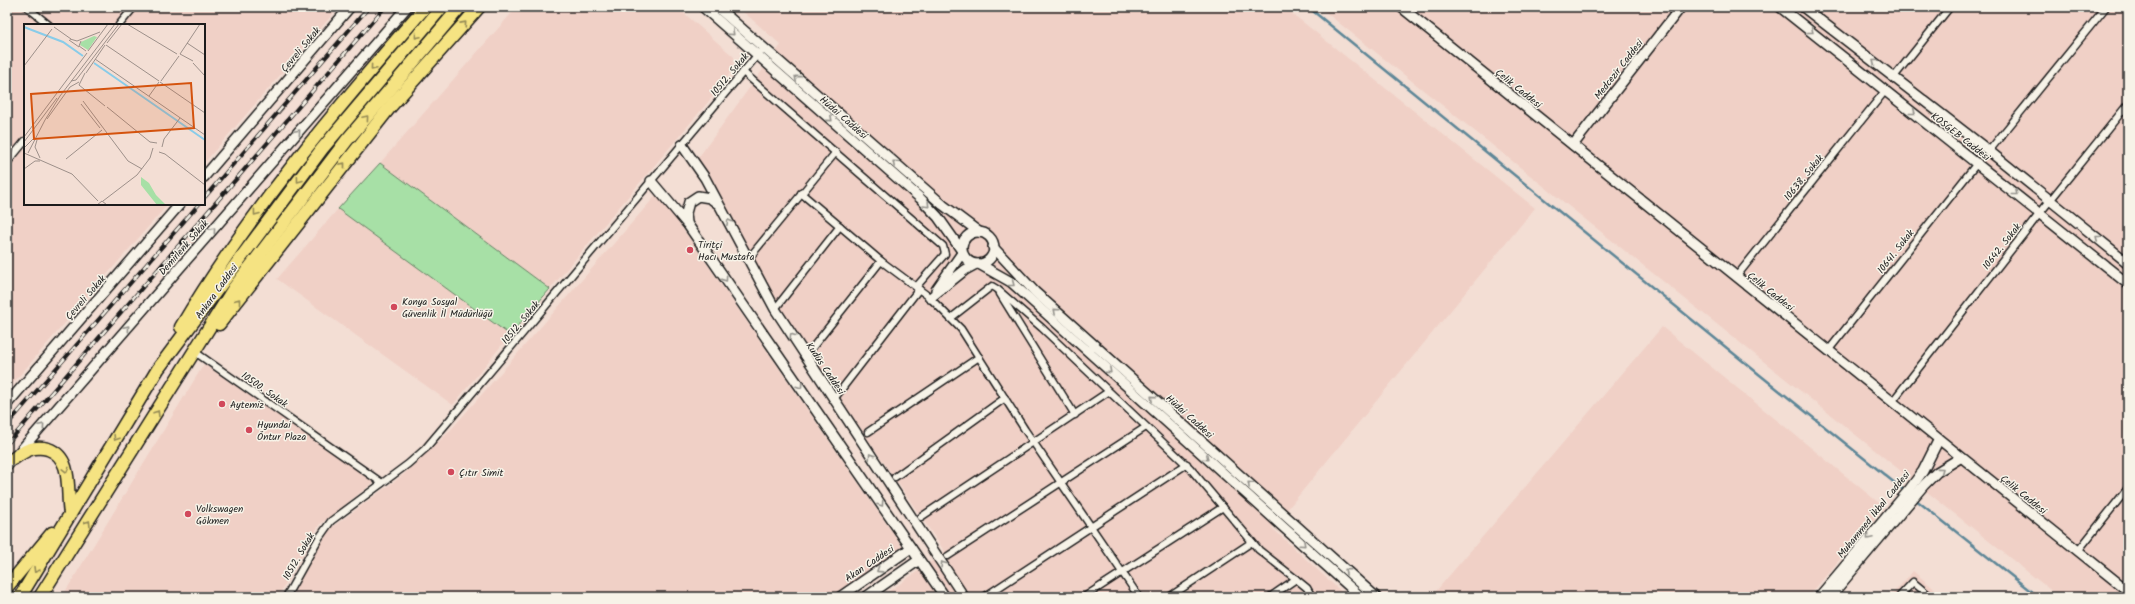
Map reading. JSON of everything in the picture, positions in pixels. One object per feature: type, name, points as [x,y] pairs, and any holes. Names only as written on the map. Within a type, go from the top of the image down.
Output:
[{"type":"highway","points":[[158,369],[182,325],[251,221],[294,163],[425,7]]},
{"type":"highway","name":"Ankara Caddesi","points":[[20,597],[158,369],[322,149],[442,7]]},
{"type":"highway","name":"Ankara Caddesi","points":[[40,597],[68,556],[234,288],[347,140],[460,7]]},
{"type":"highway","points":[[194,352],[234,307],[331,180],[385,113],[479,7]]},
{"type":"highway","points":[[7,587],[70,513],[67,498],[66,471],[60,456],[54,452],[38,448],[23,452],[10,462]]},
{"type":"highway","points":[[49,597],[68,556]]},
{"type":"street","points":[[27,7],[48,24]]},
{"type":"street","points":[[120,24],[134,7]]},
{"type":"street","name":"Çevreli Sokak","points":[[205,176],[350,7]]},
{"type":"street","name":"Demirlenk Sokak","points":[[10,462],[407,7]]},
{"type":"street","name":"Hüdai Caddesi","points":[[703,7],[979,232]]},
{"type":"street","name":"Hüdai Caddesi","points":[[717,7],[760,52],[920,198],[938,217],[962,252]]},
{"type":"street","name":"Çelik Caddesi","points":[[1401,7],[1892,402],[1938,441],[2128,592]]},
{"type":"street","name":"Medcezir Caddesi","points":[[1573,145],[1681,7]]},
{"type":"street","name":"KOSGEB Caddesi","points":[[1780,7],[1978,162],[2128,284]]},
{"type":"street","name":"KOSGEB Caddesi","points":[[1803,7],[1989,151],[2128,263]]},
{"type":"street","points":[[1894,77],[1950,7]]},
{"type":"street","points":[[1989,151],[2106,7]]},
{"type":"street","name":"10512. Sokak","points":[[286,597],[325,528],[339,515],[425,449],[760,52]]},
{"type":"street","points":[[743,72],[943,246],[945,254],[834,399]]},
{"type":"street","name":"10638. Sokak","points":[[1736,277],[1885,90]]},
{"type":"street","name":"10642. Sokak","points":[[1892,402],[2050,200],[2128,104]]},
{"type":"street","points":[[7,163],[24,142]]},
{"type":"street","name":"Kudüs Caddesi","points":[[682,145],[705,178],[775,309],[805,357],[964,597]]},
{"type":"street","points":[[749,258],[836,152]]},
{"type":"street","name":"10641. Sokak","points":[[1828,351],[1978,162]]},
{"type":"street","points":[[651,181],[688,225],[945,597]]},
{"type":"street","points":[[801,193],[881,261],[930,298],[961,329],[1033,442],[1138,597]]},
{"type":"street","points":[[688,225],[686,213],[689,202],[698,196],[710,198],[720,206]]},
{"type":"street","name":"Çevreli Sokak","points":[[7,404],[179,205]]},
{"type":"street","points":[[775,309],[840,226]]},
{"type":"street","points":[[979,232],[988,237],[993,248],[992,256],[988,260],[965,270],[930,298],[962,252],[966,238],[969,234],[979,232]]},
{"type":"street","name":"Hüdai Caddesi","points":[[993,248],[1035,292],[1376,597]]},
{"type":"street","points":[[962,252],[969,262],[978,264]]},
{"type":"street","points":[[805,357],[881,261]]},
{"type":"street","name":"Hüdai Caddesi","points":[[978,264],[1011,282],[1361,597]]},
{"type":"street","points":[[951,318],[992,286],[997,289],[1042,328],[1108,392],[1187,464],[1252,542],[1274,563],[1307,588],[1312,597]]},
{"type":"street","points":[[997,289],[1075,415]]},
{"type":"street","name":"10500. Sokak","points":[[194,352],[382,483]]},
{"type":"street","points":[[868,432],[979,357]]},
{"type":"street","points":[[922,517],[1108,392]]},
{"type":"street","points":[[895,477],[1005,398]]},
{"type":"street","points":[[948,556],[1146,427]]},
{"type":"street","name":"Muhammed İkbal Caddesi","points":[[1830,597],[1920,482],[1938,441]]},
{"type":"street","name":"Muhammed İkbal Caddesi","points":[[1920,482],[1960,458]]},
{"type":"street","points":[[984,597],[1187,464]]},
{"type":"street","points":[[2078,551],[2128,488]]},
{"type":"street","points":[[1084,597],[1223,507]]},
{"type":"street","name":"Muhammed İkbal Caddesi","points":[[1819,597],[1898,510]]},
{"type":"street","points":[[1169,597],[1252,542]]},
{"type":"street","name":"Akan Caddesi","points":[[840,597],[911,548]]},
{"type":"street","points":[[870,596],[919,560]]},
{"type":"street","points":[[1270,597],[1296,579]]},
{"type":"street","points":[[1899,597],[1912,582],[1931,597]]},
{"type":"shaded area","points":[[7,7],[339,7],[205,162],[205,24],[24,24],[24,205],[167,205],[7,390]]},
{"type":"shaded area","points":[[517,7],[677,7],[734,57],[733,67],[725,82],[550,289],[380,163]]},
{"type":"shaded area","points":[[738,7],[1284,7],[1535,208],[1272,528],[1347,597],[881,597],[945,552],[768,293],[698,158],[781,45]]},
{"type":"shaded area","points":[[1319,7],[2128,7],[2128,597],[2059,597]]},
{"type":"shaded area","points":[[658,193],[903,548],[833,597],[290,597],[327,531],[403,475],[448,433]]},
{"type":"shaded area","name":"Konya Sosyal Güvenlik İl Müdürlüğü","points":[[338,209],[510,335],[453,405],[277,279]]},
{"type":"shaded area","points":[[1662,327],[1884,507],[1808,597],[1431,597]]},
{"type":"shaded area","points":[[204,364],[374,482],[319,525],[278,597],[62,597]]},
{"type":"shaded area","points":[[1913,571],[1944,597],[1890,597]]},
{"type":"green space","points":[[380,163],[550,289],[510,335],[338,209]]},
{"type":"waterway","points":[[1308,7],[1906,492]]},
{"type":"waterway","points":[[1915,499],[2038,597]]},
{"type":"railway","points":[[205,197],[369,7]]},
{"type":"railway","points":[[7,444],[385,7]]},
{"type":"railway","points":[[7,425],[198,205]]},
{"type":"place","name":"Tiritçi Hacı Mustafa","points":[[690,250]]},
{"type":"place","name":"Konya Sosyal Güvenlik İl Müdürlüğü","points":[[394,307]]},
{"type":"place","name":"Aytemiz","points":[[222,404]]},
{"type":"place","name":"Hyundai Öntur Plaza","points":[[249,430]]},
{"type":"place","name":"Çıtır Simit","points":[[451,472]]},
{"type":"place","name":"Volkswagen Gökmen","points":[[188,514]]}]
